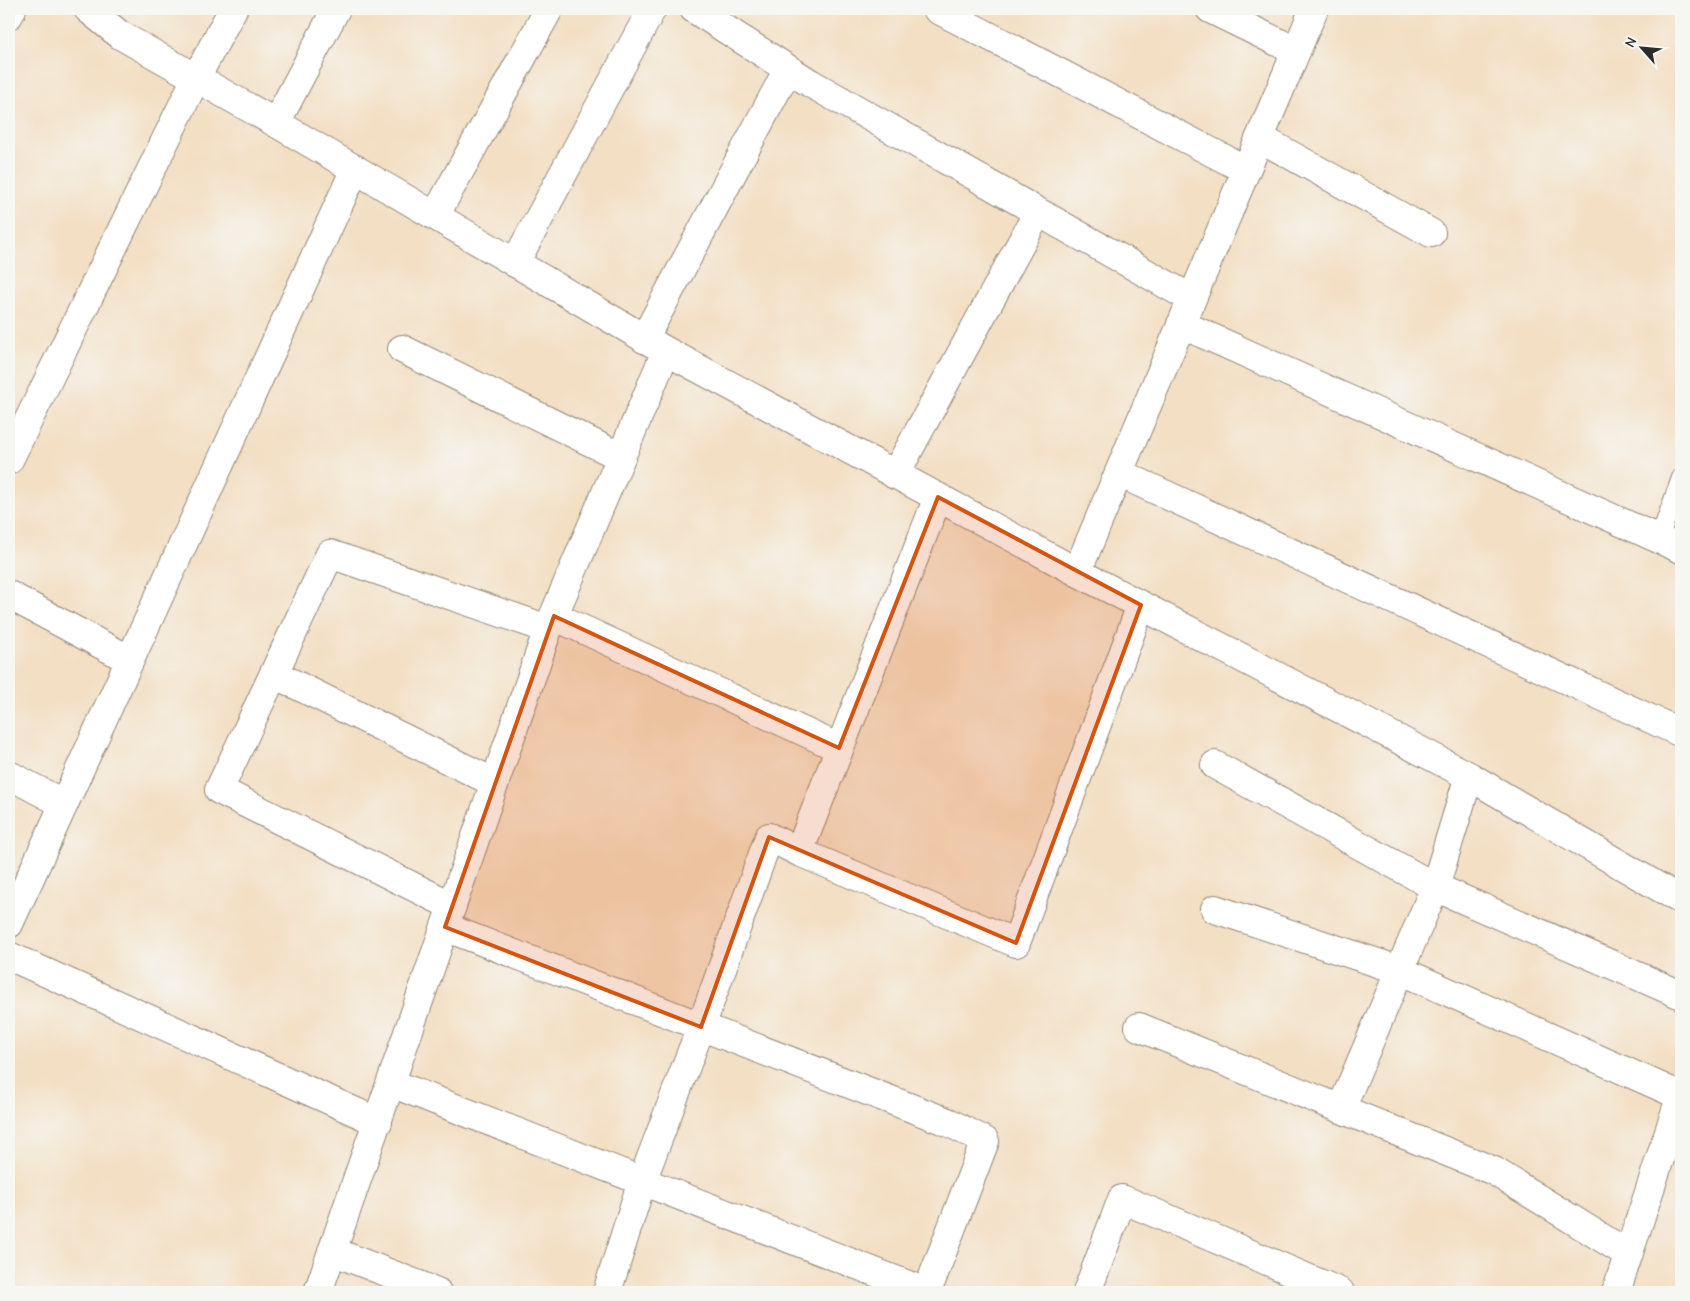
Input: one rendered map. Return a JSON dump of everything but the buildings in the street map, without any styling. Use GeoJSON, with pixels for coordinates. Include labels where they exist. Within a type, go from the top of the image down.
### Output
{"type":"FeatureCollection","features":[{"type":"Feature","properties":{"kind":"street"},"geometry":{"type":"LineString","coordinates":[[9,15],[12,9]]}},
{"type":"Feature","properties":{"kind":"street"},"geometry":{"type":"LineString","coordinates":[[88,9],[120,35],[276,123],[655,345],[1077,572],[1468,776],[1681,900]]}},
{"type":"Feature","properties":{"kind":"street"},"geometry":{"type":"LineString","coordinates":[[9,460],[196,78],[233,9]]}},
{"type":"Feature","properties":{"kind":"street"},"geometry":{"type":"LineString","coordinates":[[276,123],[336,9]]}},
{"type":"Feature","properties":{"kind":"street"},"geometry":{"type":"LineString","coordinates":[[435,216],[549,9]]}},
{"type":"Feature","properties":{"kind":"street"},"geometry":{"type":"LineString","coordinates":[[515,263],[652,9]]}},
{"type":"Feature","properties":{"kind":"street"},"geometry":{"type":"LineString","coordinates":[[694,9],[788,69],[1192,299]]}},
{"type":"Feature","properties":{"kind":"street"},"geometry":{"type":"LineString","coordinates":[[937,9],[1246,170]]}},
{"type":"Feature","properties":{"kind":"street"},"geometry":{"type":"LineString","coordinates":[[1210,9],[1296,51]]}},
{"type":"Feature","properties":{"kind":"street"},"geometry":{"type":"LineString","coordinates":[[1077,572],[1314,9]]}},
{"type":"Feature","properties":{"kind":"street"},"geometry":{"type":"LineString","coordinates":[[318,1292],[551,622],[621,457],[655,345],[788,69]]}},
{"type":"Feature","properties":{"kind":"street"},"geometry":{"type":"LineString","coordinates":[[1260,138],[1431,233]]}},
{"type":"Feature","properties":{"kind":"street"},"geometry":{"type":"LineString","coordinates":[[9,924],[355,170]]}},
{"type":"Feature","properties":{"kind":"street"},"geometry":{"type":"LineString","coordinates":[[895,475],[1038,212]]}},
{"type":"Feature","properties":{"kind":"street"},"geometry":{"type":"LineString","coordinates":[[1181,324],[1670,544]]}},
{"type":"Feature","properties":{"kind":"street"},"geometry":{"type":"LineString","coordinates":[[402,348],[621,457]]}},
{"type":"Feature","properties":{"kind":"street"},"geometry":{"type":"LineString","coordinates":[[1119,473],[1681,733]]}},
{"type":"Feature","properties":{"kind":"street"},"geometry":{"type":"LineString","coordinates":[[799,852],[938,497]]}},
{"type":"Feature","properties":{"kind":"street"},"geometry":{"type":"LineString","coordinates":[[391,1083],[927,1292],[985,1141],[950,1124],[701,1027],[449,917],[219,790],[330,554],[551,622],[839,748]]}},
{"type":"Feature","properties":{"kind":"street"},"geometry":{"type":"LineString","coordinates":[[9,594],[130,660]]}},
{"type":"Feature","properties":{"kind":"street"},"geometry":{"type":"LineString","coordinates":[[608,1292],[642,1181],[701,1027],[769,837],[799,852],[1016,943],[1142,605]]}},
{"type":"Feature","properties":{"kind":"street"},"geometry":{"type":"LineString","coordinates":[[274,674],[495,783]]}},
{"type":"Feature","properties":{"kind":"street"},"geometry":{"type":"LineString","coordinates":[[1216,765],[1435,887],[1681,995]]}},
{"type":"Feature","properties":{"kind":"street"},"geometry":{"type":"LineString","coordinates":[[9,775],[64,804]]}},
{"type":"Feature","properties":{"kind":"street"},"geometry":{"type":"LineString","coordinates":[[1341,1109],[1435,887],[1468,776]]}},
{"type":"Feature","properties":{"kind":"street"},"geometry":{"type":"LineString","coordinates":[[1215,909],[1399,970],[1681,1096],[1616,1292]]}},
{"type":"Feature","properties":{"kind":"street"},"geometry":{"type":"LineString","coordinates":[[9,956],[378,1122]]}},
{"type":"Feature","properties":{"kind":"street"},"geometry":{"type":"LineString","coordinates":[[1139,1027],[1494,1171],[1628,1254]]}},
{"type":"Feature","properties":{"kind":"street"},"geometry":{"type":"LineString","coordinates":[[1087,1292],[1122,1199],[1340,1292]]}},
{"type":"Feature","properties":{"kind":"street"},"geometry":{"type":"LineString","coordinates":[[332,1251],[437,1292]]}},
{"type":"Feature","properties":{"kind":"lane"},"geometry":{"type":"LineString","coordinates":[[1670,544],[1681,478]]}},
{"type":"Feature","properties":{"kind":"highlighted area"},"geometry":{"type":"Polygon","coordinates":[[[938,497],[1141,605],[1016,943],[769,837],[701,1027],[445,927],[554,616],[839,748],[938,497]]]}}]}
